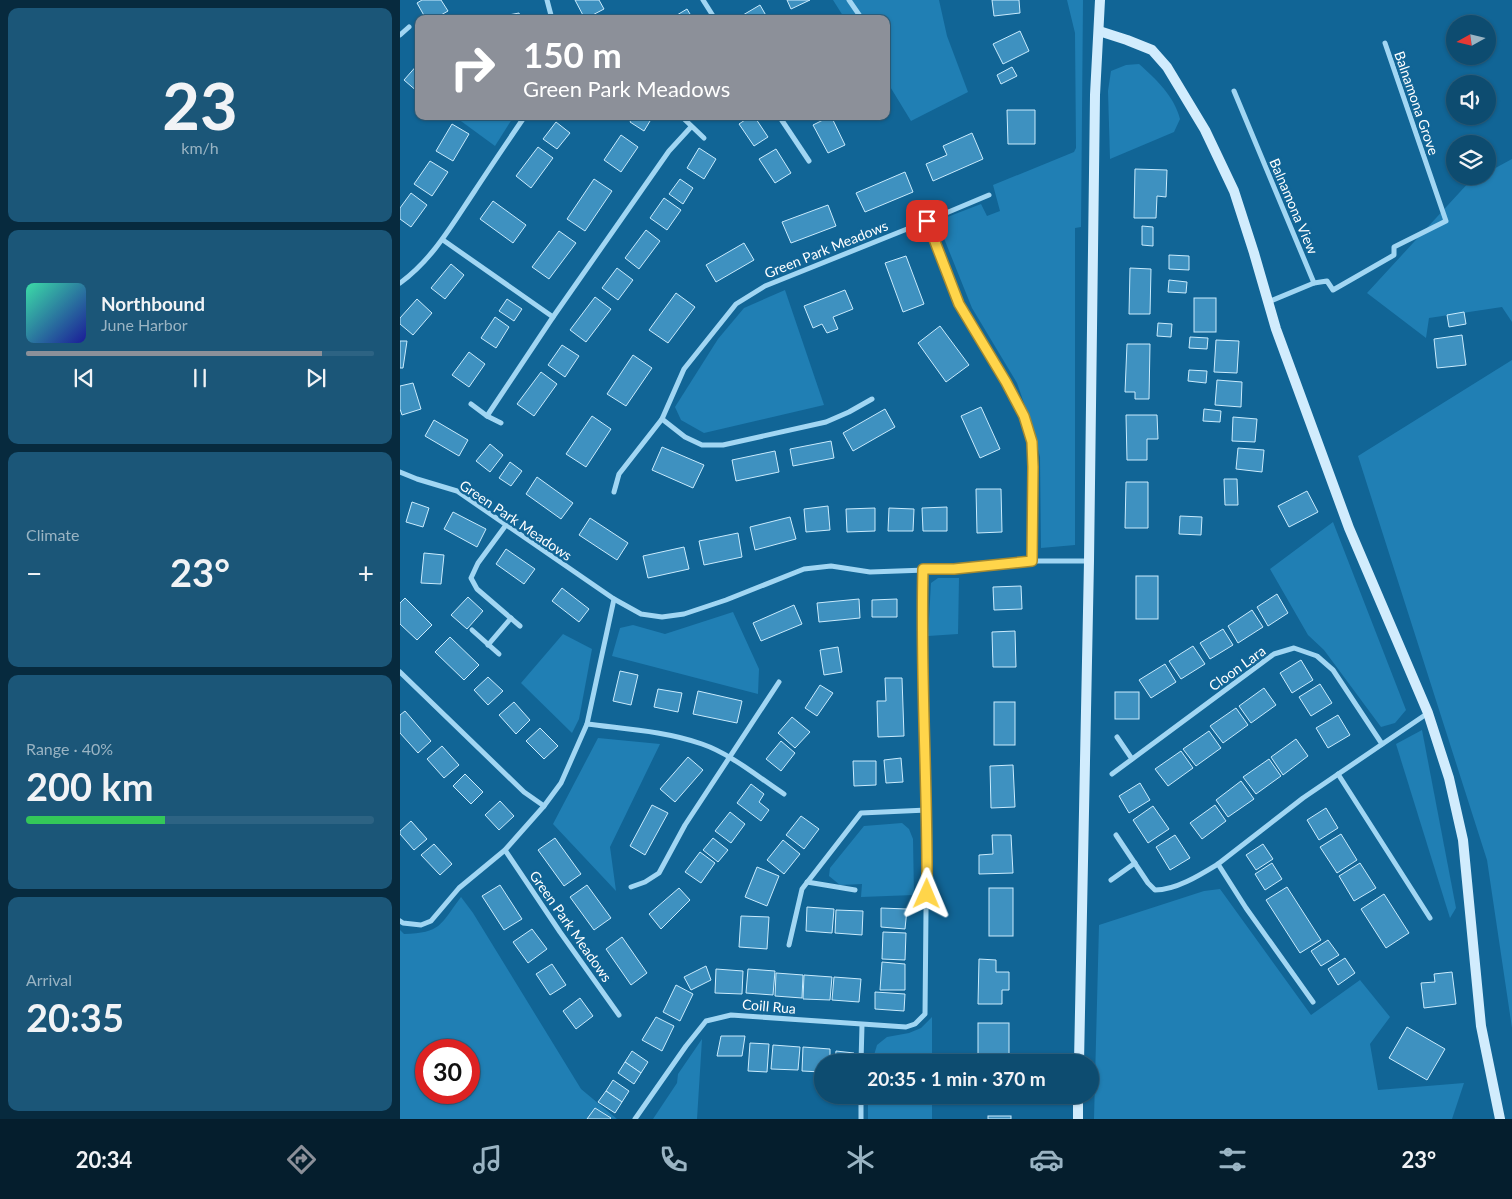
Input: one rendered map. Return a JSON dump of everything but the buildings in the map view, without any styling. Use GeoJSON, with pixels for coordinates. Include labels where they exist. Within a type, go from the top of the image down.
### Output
{"type":"FeatureCollection","features":[{"type":"Feature","properties":{"kind":"main road"},"geometry":{"type":"LineString","coordinates":[[1079,1054],[1096,95],[1100,0]]}},
{"type":"Feature","properties":{"kind":"main road"},"geometry":{"type":"LineString","coordinates":[[1099,31],[1152,50],[1167,67],[1205,130],[1234,191],[1279,338],[1349,528],[1428,713],[1449,778],[1463,840],[1480,1026],[1500,1119]]}},
{"type":"Feature","properties":{"kind":"main road"},"geometry":{"type":"LineString","coordinates":[[1078,1104],[1078,1119]]}},
{"type":"Feature","properties":{"kind":"street"},"geometry":{"type":"LineString","coordinates":[[547,0],[551,15]]}},
{"type":"Feature","properties":{"kind":"street"},"geometry":{"type":"LineString","coordinates":[[705,0],[713,15]]}},
{"type":"Feature","properties":{"kind":"street"},"geometry":{"type":"LineString","coordinates":[[849,0],[859,15]]}},
{"type":"Feature","properties":{"kind":"street"},"geometry":{"type":"LineString","coordinates":[[400,35],[409,27]]}},
{"type":"Feature","properties":{"kind":"street","name":"Balnamona Grove"},"geometry":{"type":"LineString","coordinates":[[1314,283],[1327,281],[1333,290],[1394,255],[1394,247],[1446,221],[1385,43]]}},
{"type":"Feature","properties":{"kind":"street","name":"Balnamona View"},"geometry":{"type":"LineString","coordinates":[[1234,91],[1314,283]]}},
{"type":"Feature","properties":{"kind":"street"},"geometry":{"type":"LineString","coordinates":[[400,283],[415,272],[443,240],[522,120]]}},
{"type":"Feature","properties":{"kind":"street"},"geometry":{"type":"LineString","coordinates":[[685,120],[704,138]]}},
{"type":"Feature","properties":{"kind":"street"},"geometry":{"type":"LineString","coordinates":[[782,120],[809,161]]}},
{"type":"Feature","properties":{"kind":"street"},"geometry":{"type":"LineString","coordinates":[[487,416],[553,317],[669,152],[691,127]]}},
{"type":"Feature","properties":{"kind":"street","name":"Green Park Meadows"},"geometry":{"type":"LineString","coordinates":[[614,492],[619,474],[662,420],[684,369],[736,304],[765,286],[989,195]]}},
{"type":"Feature","properties":{"kind":"street"},"geometry":{"type":"LineString","coordinates":[[927,221],[959,304],[1024,416],[1032,442],[1032,561]]}},
{"type":"Feature","properties":{"kind":"street"},"geometry":{"type":"LineString","coordinates":[[443,240],[553,317]]}},
{"type":"Feature","properties":{"kind":"street"},"geometry":{"type":"LineString","coordinates":[[1268,302],[1314,283]]}},
{"type":"Feature","properties":{"kind":"street"},"geometry":{"type":"LineString","coordinates":[[662,420],[685,437],[702,445],[723,445],[826,422],[850,412],[872,398]]}},
{"type":"Feature","properties":{"kind":"street"},"geometry":{"type":"LineString","coordinates":[[471,404],[487,416],[501,423]]}},
{"type":"Feature","properties":{"kind":"street","name":"Green Park Meadows"},"geometry":{"type":"LineString","coordinates":[[400,472],[457,491],[614,600],[640,614],[662,617],[684,614],[726,600],[804,569],[831,566],[870,572],[954,569],[1032,561],[1089,561]]}},
{"type":"Feature","properties":{"kind":"street"},"geometry":{"type":"LineString","coordinates":[[506,525],[478,563],[471,578],[477,589],[520,626]]}},
{"type":"Feature","properties":{"kind":"street","name":"Coill Rua"},"geometry":{"type":"LineString","coordinates":[[635,1119],[686,1046],[706,1021],[731,1015],[906,1027],[915,1024],[925,1014],[926,810],[922,621],[923,569]]}},
{"type":"Feature","properties":{"kind":"street"},"geometry":{"type":"LineString","coordinates":[[400,921],[421,925],[431,921],[459,888],[505,850],[544,806],[561,783],[588,724],[614,600]]}},
{"type":"Feature","properties":{"kind":"street"},"geometry":{"type":"LineString","coordinates":[[488,646],[511,618]]}},
{"type":"Feature","properties":{"kind":"street"},"geometry":{"type":"LineString","coordinates":[[472,630],[498,654]]}},
{"type":"Feature","properties":{"kind":"street","name":"Cloon Lara"},"geometry":{"type":"LineString","coordinates":[[1112,774],[1274,654],[1294,648],[1317,656],[1333,670],[1382,744]]}},
{"type":"Feature","properties":{"kind":"street"},"geometry":{"type":"LineString","coordinates":[[400,672],[517,785],[544,806]]}},
{"type":"Feature","properties":{"kind":"street"},"geometry":{"type":"LineString","coordinates":[[631,887],[645,882],[659,873],[685,825],[779,682]]}},
{"type":"Feature","properties":{"kind":"street"},"geometry":{"type":"LineString","coordinates":[[1116,835],[1148,883],[1155,890],[1166,890],[1218,864],[1303,798],[1428,713]]}},
{"type":"Feature","properties":{"kind":"street"},"geometry":{"type":"LineString","coordinates":[[588,724],[646,731],[702,744],[730,758],[784,794]]}},
{"type":"Feature","properties":{"kind":"street"},"geometry":{"type":"LineString","coordinates":[[1116,737],[1132,759]]}},
{"type":"Feature","properties":{"kind":"street"},"geometry":{"type":"LineString","coordinates":[[1338,774],[1430,918]]}},
{"type":"Feature","properties":{"kind":"street"},"geometry":{"type":"LineString","coordinates":[[789,945],[802,888],[862,813],[926,810]]}},
{"type":"Feature","properties":{"kind":"street","name":"Green Park Meadows"},"geometry":{"type":"LineString","coordinates":[[505,850],[619,1015]]}},
{"type":"Feature","properties":{"kind":"street"},"geometry":{"type":"LineString","coordinates":[[1111,880],[1135,863]]}},
{"type":"Feature","properties":{"kind":"street"},"geometry":{"type":"LineString","coordinates":[[1218,864],[1246,908],[1313,1002]]}},
{"type":"Feature","properties":{"kind":"street"},"geometry":{"type":"LineString","coordinates":[[807,882],[855,890]]}},
{"type":"Feature","properties":{"kind":"street"},"geometry":{"type":"LineString","coordinates":[[861,1054],[862,1025]]}},
{"type":"Feature","properties":{"kind":"street"},"geometry":{"type":"LineString","coordinates":[[861,1104],[861,1119]]}},
{"type":"Feature","properties":{"kind":"shaded area"},"geometry":{"type":"Polygon","coordinates":[[[833,0],[939,0],[947,36],[968,92],[911,121],[890,87],[890,15],[842,15],[833,0]]]}},
{"type":"Feature","properties":{"kind":"shaded area"},"geometry":{"type":"Polygon","coordinates":[[[1067,0],[1083,0],[1081,227],[1075,228],[1075,545],[1041,548],[1040,457],[1033,429],[1017,383],[972,308],[937,221],[981,204],[987,216],[1000,211],[993,185],[1074,152],[1076,148],[1075,33],[1067,0]]]}},
{"type":"Feature","properties":{"kind":"shaded area"},"geometry":{"type":"Polygon","coordinates":[[[1139,64],[1169,95],[1180,119],[1174,132],[1110,159],[1108,91],[1111,71],[1126,65],[1139,64]]]}},
{"type":"Feature","properties":{"kind":"shaded area"},"geometry":{"type":"Polygon","coordinates":[[[459,120],[511,120],[495,146],[459,120]]]}},
{"type":"Feature","properties":{"kind":"shaded area"},"geometry":{"type":"Polygon","coordinates":[[[1512,159],[1512,322],[1502,307],[1429,318],[1426,338],[1367,293],[1466,185],[1496,185],[1496,168],[1512,159]]]}},
{"type":"Feature","properties":{"kind":"shaded area"},"geometry":{"type":"Polygon","coordinates":[[[785,290],[824,405],[704,433],[681,420],[675,407],[718,339],[744,308],[785,290]]]}},
{"type":"Feature","properties":{"kind":"shaded area"},"geometry":{"type":"Polygon","coordinates":[[[1512,360],[1512,1028],[1487,860],[1358,456],[1512,360]]]}},
{"type":"Feature","properties":{"kind":"shaded area"},"geometry":{"type":"Polygon","coordinates":[[[1333,522],[1406,710],[1395,723],[1381,727],[1324,650],[1308,635],[1270,569],[1333,522]]]}},
{"type":"Feature","properties":{"kind":"shaded area"},"geometry":{"type":"Polygon","coordinates":[[[938,578],[959,578],[958,634],[928,636],[931,583],[938,578]]]}},
{"type":"Feature","properties":{"kind":"shaded area"},"geometry":{"type":"Polygon","coordinates":[[[733,612],[759,669],[758,694],[612,656],[620,628],[633,625],[665,634],[733,612]]]}},
{"type":"Feature","properties":{"kind":"shaded area"},"geometry":{"type":"Polygon","coordinates":[[[563,634],[592,649],[579,719],[572,733],[521,683],[563,634]]]}},
{"type":"Feature","properties":{"kind":"shaded area"},"geometry":{"type":"Polygon","coordinates":[[[1422,730],[1456,908],[1450,918],[1396,744],[1422,730]]]}},
{"type":"Feature","properties":{"kind":"shaded area"},"geometry":{"type":"Polygon","coordinates":[[[598,738],[660,744],[610,847],[616,891],[553,824],[598,738]]]}},
{"type":"Feature","properties":{"kind":"shaded area"},"geometry":{"type":"Polygon","coordinates":[[[902,823],[909,829],[913,839],[914,895],[861,897],[862,884],[840,885],[829,876],[830,868],[864,826],[902,823]]]}},
{"type":"Feature","properties":{"kind":"shaded area"},"geometry":{"type":"Polygon","coordinates":[[[1220,889],[1311,1015],[1360,980],[1390,1017],[1370,1044],[1378,1090],[1464,1083],[1452,1119],[1094,1119],[1094,1104],[1099,1104],[1099,1054],[1096,1054],[1099,925],[1204,891],[1220,889]]]}},
{"type":"Feature","properties":{"kind":"shaded area"},"geometry":{"type":"Polygon","coordinates":[[[461,897],[473,913],[581,1089],[617,1119],[400,1119],[400,930],[404,934],[426,932],[443,921],[461,897]]]}},
{"type":"Feature","properties":{"kind":"shaded area"},"geometry":{"type":"Polygon","coordinates":[[[932,1017],[932,1054],[874,1054],[877,1045],[887,1037],[909,1033],[921,1028],[932,1017]]]}},
{"type":"Feature","properties":{"kind":"shaded area"},"geometry":{"type":"Polygon","coordinates":[[[702,1039],[697,1119],[653,1119],[677,1083],[678,1074],[702,1039]]]}},
{"type":"Feature","properties":{"kind":"shaded area"},"geometry":{"type":"Polygon","coordinates":[[[868,1104],[932,1104],[932,1119],[868,1119],[868,1104]]]}},
{"type":"Feature","properties":{"kind":"route"},"geometry":{"type":"LineString","coordinates":[[927,221],[959,304],[979,335],[1024,416],[1032,442],[1033,467],[1032,561],[954,569],[923,569],[922,621],[927,894]]}}]}
